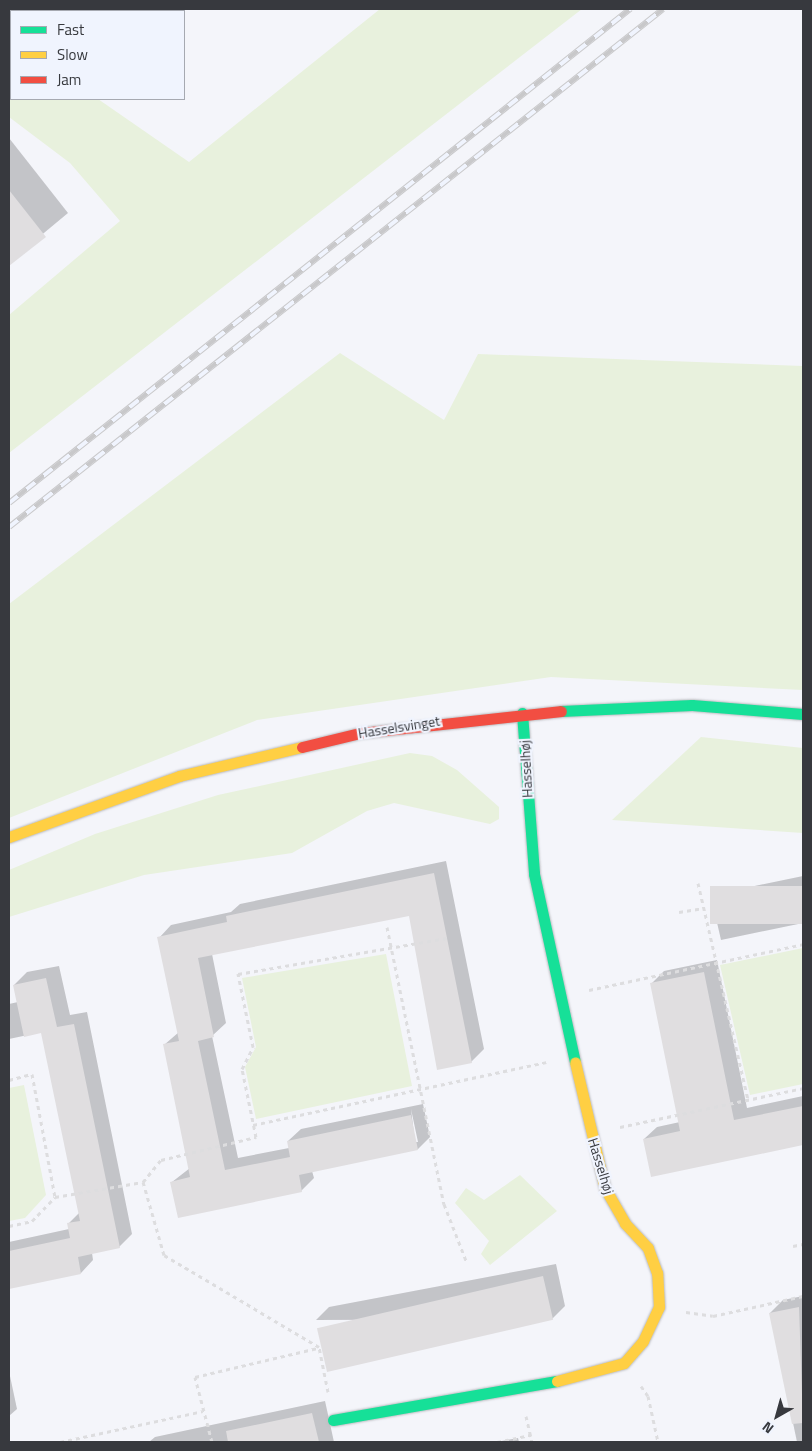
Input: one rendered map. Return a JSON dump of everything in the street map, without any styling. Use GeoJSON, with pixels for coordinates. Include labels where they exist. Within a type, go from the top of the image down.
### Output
{"type":"FeatureCollection","features":[{"type":"Feature","properties":{"kind":"street","name":"Hasselsvinget"},"geometry":{"type":"LineString","coordinates":[[9,837],[179,776],[276,751],[389,728],[522,713],[692,705],[803,714]]}},
{"type":"Feature","properties":{"kind":"street","name":"Hasselhøj"},"geometry":{"type":"LineString","coordinates":[[334,1420],[595,1374],[624,1363],[643,1341],[659,1307],[657,1273],[648,1248],[625,1223],[605,1190],[591,1133],[534,874],[522,713]]}},
{"type":"Feature","properties":{"kind":"path"},"geometry":{"type":"LineString","coordinates":[[698,883],[748,1100]]}},
{"type":"Feature","properties":{"kind":"path"},"geometry":{"type":"LineString","coordinates":[[679,912],[704,908]]}},
{"type":"Feature","properties":{"kind":"path"},"geometry":{"type":"LineString","coordinates":[[387,927],[444,1204],[467,1263]]}},
{"type":"Feature","properties":{"kind":"path"},"geometry":{"type":"LineString","coordinates":[[9,1226],[32,1221],[55,1197],[143,1182],[161,1160],[256,1138],[242,1069],[253,1047],[238,974],[447,938]]}},
{"type":"Feature","properties":{"kind":"path"},"geometry":{"type":"LineString","coordinates":[[561,996],[803,944]]}},
{"type":"Feature","properties":{"kind":"path"},"geometry":{"type":"LineString","coordinates":[[253,1125],[574,1056]]}},
{"type":"Feature","properties":{"kind":"path"},"geometry":{"type":"LineString","coordinates":[[9,1080],[32,1074],[55,1197]]}},
{"type":"Feature","properties":{"kind":"path"},"geometry":{"type":"LineString","coordinates":[[591,1133],[803,1088]]}},
{"type":"Feature","properties":{"kind":"path"},"geometry":{"type":"LineString","coordinates":[[143,1182],[164,1255],[319,1347],[334,1420]]}},
{"type":"Feature","properties":{"kind":"path"},"geometry":{"type":"LineString","coordinates":[[793,1246],[803,1244]]}},
{"type":"Feature","properties":{"kind":"path"},"geometry":{"type":"LineString","coordinates":[[659,1307],[713,1316],[803,1296]]}},
{"type":"Feature","properties":{"kind":"path"},"geometry":{"type":"LineString","coordinates":[[212,1442],[194,1377],[319,1347]]}},
{"type":"Feature","properties":{"kind":"path"},"geometry":{"type":"LineString","coordinates":[[624,1363],[648,1396],[658,1442]]}},
{"type":"Feature","properties":{"kind":"path"},"geometry":{"type":"LineString","coordinates":[[60,1442],[203,1412]]}},
{"type":"Feature","properties":{"kind":"path"},"geometry":{"type":"LineString","coordinates":[[497,1442],[531,1435]]}},
{"type":"Feature","properties":{"kind":"green space"},"geometry":{"type":"Polygon","coordinates":[[[380,9],[582,9],[9,453],[9,315],[120,221],[70,163],[9,117],[9,37],[10,100],[99,100],[189,162],[380,9]]]}},
{"type":"Feature","properties":{"kind":"green space"},"geometry":{"type":"Polygon","coordinates":[[[340,353],[444,420],[478,354],[803,366],[803,690],[551,677],[257,720],[9,818],[9,604],[340,353]]]}},
{"type":"Feature","properties":{"kind":"green space"},"geometry":{"type":"Polygon","coordinates":[[[701,737],[803,748],[803,833],[612,820],[701,737]]]}},
{"type":"Feature","properties":{"kind":"green space"},"geometry":{"type":"Polygon","coordinates":[[[410,753],[432,756],[457,770],[499,807],[499,819],[490,824],[394,803],[367,811],[292,853],[144,875],[9,917],[9,870],[95,834],[218,795],[410,753]]]}},
{"type":"Feature","properties":{"kind":"green space"},"geometry":{"type":"Polygon","coordinates":[[[803,948],[803,1084],[750,1095],[720,965],[803,948]]]}},
{"type":"Feature","properties":{"kind":"green space"},"geometry":{"type":"Polygon","coordinates":[[[386,954],[412,1086],[256,1119],[245,1067],[256,1047],[242,978],[386,954]]]}},
{"type":"Feature","properties":{"kind":"green space"},"geometry":{"type":"Polygon","coordinates":[[[24,1085],[46,1195],[25,1218],[9,1221],[9,1088],[24,1085]]]}},
{"type":"Feature","properties":{"kind":"green space"},"geometry":{"type":"Polygon","coordinates":[[[520,1175],[557,1211],[490,1265],[481,1254],[489,1241],[455,1203],[466,1188],[484,1200],[520,1175]]]}},
{"type":"Feature","properties":{"kind":"building"},"geometry":{"type":"Polygon","coordinates":[[[9,190],[46,237],[9,266],[9,190]]]}},
{"type":"Feature","properties":{"kind":"building"},"geometry":{"type":"Polygon","coordinates":[[[434,873],[472,1063],[437,1070],[409,916],[198,958],[214,1037],[198,1041],[225,1170],[290,1157],[287,1141],[411,1115],[418,1150],[299,1175],[302,1192],[178,1218],[170,1182],[190,1177],[163,1044],[179,1041],[157,937],[227,922],[226,916],[434,873]]]}},
{"type":"Feature","properties":{"kind":"building"},"geometry":{"type":"Polygon","coordinates":[[[710,886],[803,886],[803,924],[710,924],[710,886]]]}},
{"type":"Feature","properties":{"kind":"building"},"geometry":{"type":"Polygon","coordinates":[[[704,972],[734,1120],[803,1106],[803,1145],[651,1177],[643,1139],[680,1131],[650,983],[704,972]]]}},
{"type":"Feature","properties":{"kind":"building"},"geometry":{"type":"Polygon","coordinates":[[[46,978],[57,1027],[74,1024],[120,1248],[78,1257],[81,1274],[9,1289],[9,1251],[70,1238],[67,1223],[80,1221],[41,1033],[24,1037],[13,985],[46,978]]]}},
{"type":"Feature","properties":{"kind":"building"},"geometry":{"type":"Polygon","coordinates":[[[543,1276],[553,1320],[327,1372],[317,1328],[543,1276]]]}},
{"type":"Feature","properties":{"kind":"building"},"geometry":{"type":"Polygon","coordinates":[[[799,1307],[803,1423],[792,1424],[769,1313],[799,1307]]]}},
{"type":"Feature","properties":{"kind":"building"},"geometry":{"type":"Polygon","coordinates":[[[312,1413],[319,1442],[228,1442],[226,1431],[312,1413]]]}},
{"type":"Feature","properties":{"kind":"railway"},"geometry":{"type":"LineString","coordinates":[[9,503],[630,9]]}},
{"type":"Feature","properties":{"kind":"railway"},"geometry":{"type":"LineString","coordinates":[[9,527],[663,9]]}},
{"type":"Feature","properties":{"kind":"traffic: fast"},"geometry":{"type":"LineString","coordinates":[[561,711],[692,705],[803,714]]}},
{"type":"Feature","properties":{"kind":"traffic: fast"},"geometry":{"type":"LineString","coordinates":[[522,713],[534,874],[575,1062]]}},
{"type":"Feature","properties":{"kind":"traffic: fast"},"geometry":{"type":"LineString","coordinates":[[333,1420],[557,1381]]}},
{"type":"Feature","properties":{"kind":"traffic: slow"},"geometry":{"type":"LineString","coordinates":[[9,837],[179,776],[302,747]]}},
{"type":"Feature","properties":{"kind":"traffic: slow"},"geometry":{"type":"LineString","coordinates":[[557,1381],[624,1363],[643,1341],[659,1307],[657,1273],[648,1248],[625,1223],[605,1189],[575,1062]]}},
{"type":"Feature","properties":{"kind":"traffic: jam"},"geometry":{"type":"LineString","coordinates":[[302,747],[360,733],[561,711]]}}]}
